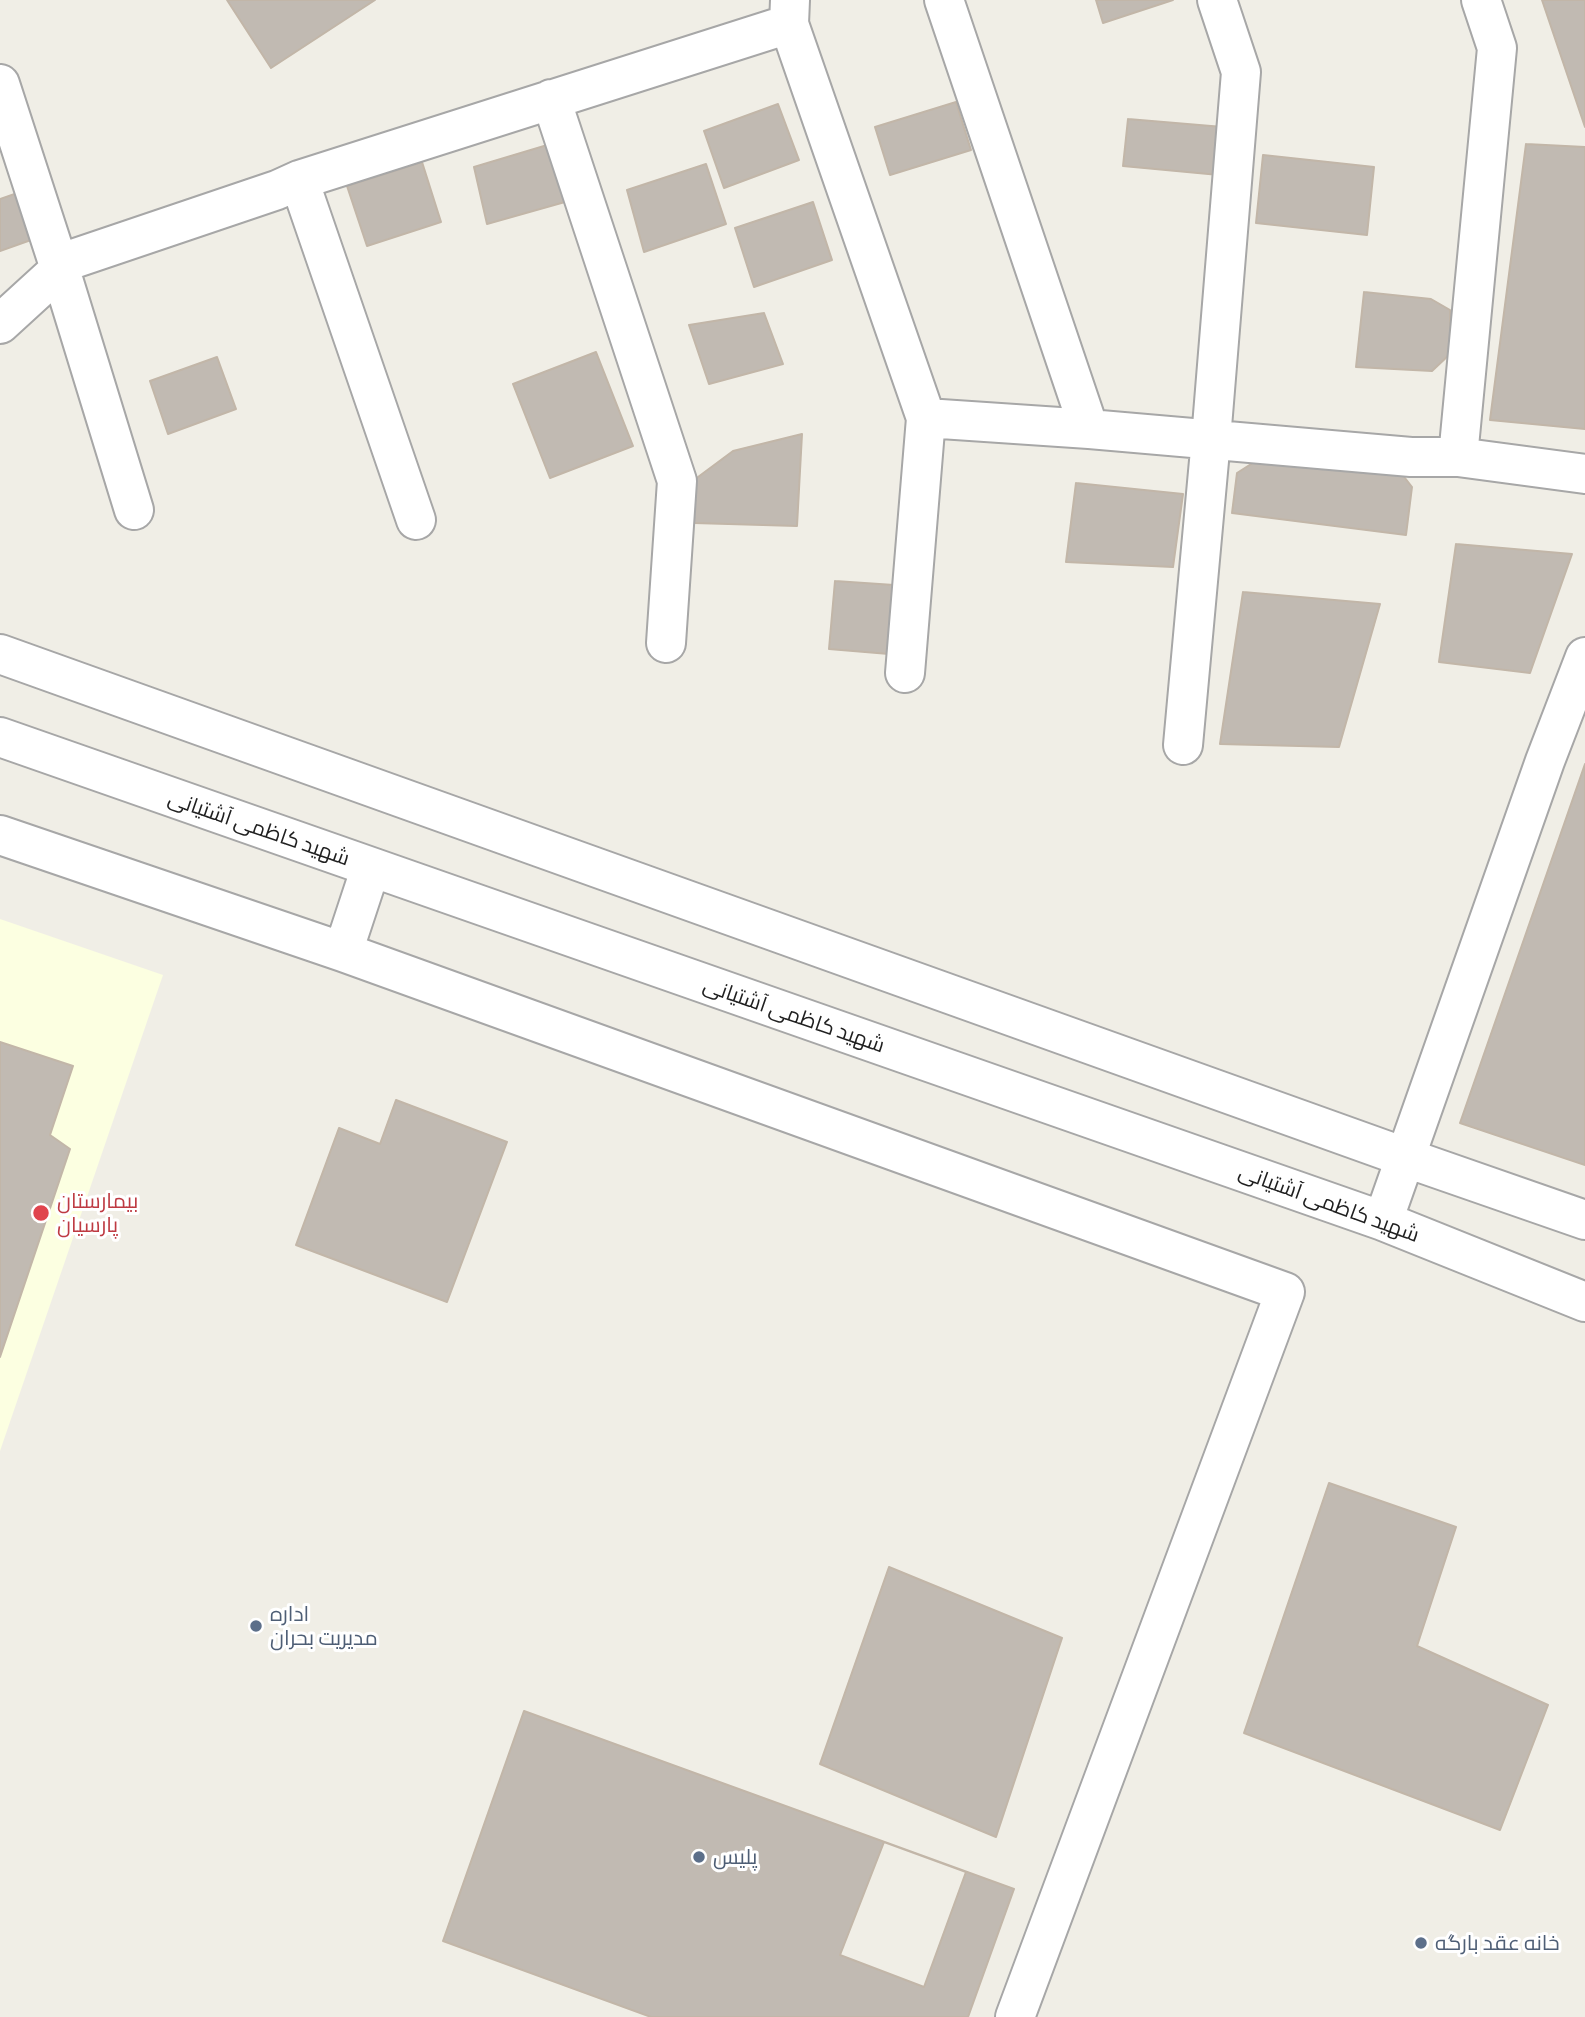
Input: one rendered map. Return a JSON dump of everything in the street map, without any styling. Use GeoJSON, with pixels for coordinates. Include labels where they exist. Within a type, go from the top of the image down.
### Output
{"type":"FeatureCollection","features":[{"type":"Feature","properties":{"kind":"street"},"geometry":{"type":"LineString","coordinates":[[944,0],[1089,429]]}},
{"type":"Feature","properties":{"kind":"street"},"geometry":{"type":"LineString","coordinates":[[1183,745],[1241,72],[1217,0]]}},
{"type":"Feature","properties":{"kind":"street"},"geometry":{"type":"LineString","coordinates":[[1458,457],[1497,48],[1480,0]]}},
{"type":"Feature","properties":{"kind":"street"},"geometry":{"type":"LineString","coordinates":[[0,324],[70,260],[299,180],[551,99],[789,12],[926,418],[905,673]]}},
{"type":"Feature","properties":{"kind":"street"},"geometry":{"type":"LineString","coordinates":[[0,84],[134,510]]}},
{"type":"Feature","properties":{"kind":"street"},"geometry":{"type":"LineString","coordinates":[[551,99],[677,481],[666,643]]}},
{"type":"Feature","properties":{"kind":"street"},"geometry":{"type":"LineString","coordinates":[[299,180],[416,520]]}},
{"type":"Feature","properties":{"kind":"street"},"geometry":{"type":"LineString","coordinates":[[926,418],[1089,429],[1411,457],[1458,457],[1585,474]]}},
{"type":"Feature","properties":{"kind":"street"},"geometry":{"type":"LineString","coordinates":[[0,653],[1405,1158],[1585,1220]]}},
{"type":"Feature","properties":{"kind":"street"},"geometry":{"type":"LineString","coordinates":[[1383,1221],[1545,761],[1585,657]]}},
{"type":"Feature","properties":{"kind":"street","name":"شهید کاظمی آشتیانی"},"geometry":{"type":"LineString","coordinates":[[0,737],[1383,1221],[1585,1302]]}},
{"type":"Feature","properties":{"kind":"street"},"geometry":{"type":"LineString","coordinates":[[0,835],[343,952],[1285,1292],[1015,2017]]}},
{"type":"Feature","properties":{"kind":"street"},"geometry":{"type":"LineString","coordinates":[[343,952],[371,867]]}},
{"type":"Feature","properties":{"kind":"shaded area","name":"بیمارستان پارسیان"},"geometry":{"type":"Polygon","coordinates":[[[0,919],[163,975],[0,1451],[0,919]]]}},
{"type":"Feature","properties":{"kind":"building"},"geometry":{"type":"Polygon","coordinates":[[[227,0],[375,0],[271,68],[227,0]]]}},
{"type":"Feature","properties":{"kind":"building"},"geometry":{"type":"Polygon","coordinates":[[[1096,0],[1173,0],[1103,23],[1096,0]]]}},
{"type":"Feature","properties":{"kind":"building"},"geometry":{"type":"Polygon","coordinates":[[[1542,0],[1585,0],[1585,127],[1542,0]]]}},
{"type":"Feature","properties":{"kind":"building"},"geometry":{"type":"Polygon","coordinates":[[[956,102],[971,150],[890,175],[875,127],[956,102]]]}},
{"type":"Feature","properties":{"kind":"building"},"geometry":{"type":"Polygon","coordinates":[[[778,104],[799,160],[724,188],[704,131],[778,104]]]}},
{"type":"Feature","properties":{"kind":"building"},"geometry":{"type":"Polygon","coordinates":[[[1128,119],[1223,127],[1219,175],[1123,166],[1128,119]]]}},
{"type":"Feature","properties":{"kind":"building"},"geometry":{"type":"Polygon","coordinates":[[[554,143],[572,200],[487,224],[474,167],[554,143]]]}},
{"type":"Feature","properties":{"kind":"building"},"geometry":{"type":"Polygon","coordinates":[[[1526,144],[1585,147],[1585,429],[1490,420],[1526,144]]]}},
{"type":"Feature","properties":{"kind":"building"},"geometry":{"type":"Polygon","coordinates":[[[1263,155],[1374,167],[1367,235],[1256,223],[1263,155]]]}},
{"type":"Feature","properties":{"kind":"building"},"geometry":{"type":"Polygon","coordinates":[[[422,162],[441,222],[367,246],[347,186],[422,162]]]}},
{"type":"Feature","properties":{"kind":"building"},"geometry":{"type":"Polygon","coordinates":[[[706,164],[726,224],[644,252],[627,190],[706,164]]]}},
{"type":"Feature","properties":{"kind":"building"},"geometry":{"type":"Polygon","coordinates":[[[29,189],[45,235],[0,251],[0,199],[29,189]]]}},
{"type":"Feature","properties":{"kind":"building"},"geometry":{"type":"Polygon","coordinates":[[[813,202],[832,260],[754,287],[735,228],[813,202]]]}},
{"type":"Feature","properties":{"kind":"building"},"geometry":{"type":"Polygon","coordinates":[[[1364,292],[1431,299],[1450,310],[1450,354],[1432,371],[1356,367],[1364,292]]]}},
{"type":"Feature","properties":{"kind":"building"},"geometry":{"type":"Polygon","coordinates":[[[764,313],[783,364],[709,384],[689,325],[764,313]]]}},
{"type":"Feature","properties":{"kind":"building"},"geometry":{"type":"Polygon","coordinates":[[[596,352],[633,446],[550,478],[513,384],[596,352]]]}},
{"type":"Feature","properties":{"kind":"building"},"geometry":{"type":"Polygon","coordinates":[[[217,357],[236,409],[168,434],[150,381],[217,357]]]}},
{"type":"Feature","properties":{"kind":"building"},"geometry":{"type":"Polygon","coordinates":[[[802,434],[797,526],[694,523],[694,480],[733,451],[802,434]]]}},
{"type":"Feature","properties":{"kind":"building"},"geometry":{"type":"Polygon","coordinates":[[[1262,457],[1398,469],[1412,487],[1406,535],[1232,513],[1237,473],[1262,457]]]}},
{"type":"Feature","properties":{"kind":"building"},"geometry":{"type":"Polygon","coordinates":[[[1076,483],[1183,494],[1173,567],[1066,562],[1076,483]]]}},
{"type":"Feature","properties":{"kind":"building"},"geometry":{"type":"Polygon","coordinates":[[[1456,544],[1572,554],[1530,673],[1439,662],[1456,544]]]}},
{"type":"Feature","properties":{"kind":"building"},"geometry":{"type":"Polygon","coordinates":[[[835,581],[894,585],[889,654],[829,649],[835,581]]]}},
{"type":"Feature","properties":{"kind":"building"},"geometry":{"type":"Polygon","coordinates":[[[1243,592],[1380,604],[1339,747],[1220,744],[1243,592]]]}},
{"type":"Feature","properties":{"kind":"building"},"geometry":{"type":"Polygon","coordinates":[[[1585,764],[1585,1165],[1460,1123],[1585,764]]]}},
{"type":"Feature","properties":{"kind":"building"},"geometry":{"type":"Polygon","coordinates":[[[0,1042],[73,1066],[50,1135],[70,1149],[0,1357],[0,1042]]]}},
{"type":"Feature","properties":{"kind":"building"},"geometry":{"type":"Polygon","coordinates":[[[396,1100],[507,1142],[447,1302],[296,1245],[339,1128],[380,1144],[396,1100]]]}},
{"type":"Feature","properties":{"kind":"building"},"geometry":{"type":"Polygon","coordinates":[[[1329,1483],[1456,1527],[1417,1646],[1548,1705],[1500,1830],[1244,1733],[1329,1483]]]}},
{"type":"Feature","properties":{"kind":"building"},"geometry":{"type":"Polygon","coordinates":[[[889,1567],[1062,1638],[996,1837],[820,1764],[889,1567]]]}},
{"type":"Feature","properties":{"kind":"building","name":"پلیس"},"geometry":{"type":"Polygon","coordinates":[[[524,1711],[1014,1889],[968,2017],[651,2017],[443,1941],[524,1711]]]}},
{"type":"Feature","properties":{"kind":"building"},"geometry":{"type":"Polygon","coordinates":[[[884,1842],[966,1872],[924,1987],[840,1955],[884,1842]]]}},
{"type":"Feature","properties":{"kind":"place","name":"بیمارستان پارسیان"},"geometry":{"type":"Point","coordinates":[41,1213]}},
{"type":"Feature","properties":{"kind":"place","name":"اداره مدیریت بحران"},"geometry":{"type":"Point","coordinates":[256,1626]}},
{"type":"Feature","properties":{"kind":"place","name":"پلیس"},"geometry":{"type":"Point","coordinates":[699,1857]}},
{"type":"Feature","properties":{"kind":"place","name":"خانه عقد بارگه"},"geometry":{"type":"Point","coordinates":[1421,1943]}}]}
